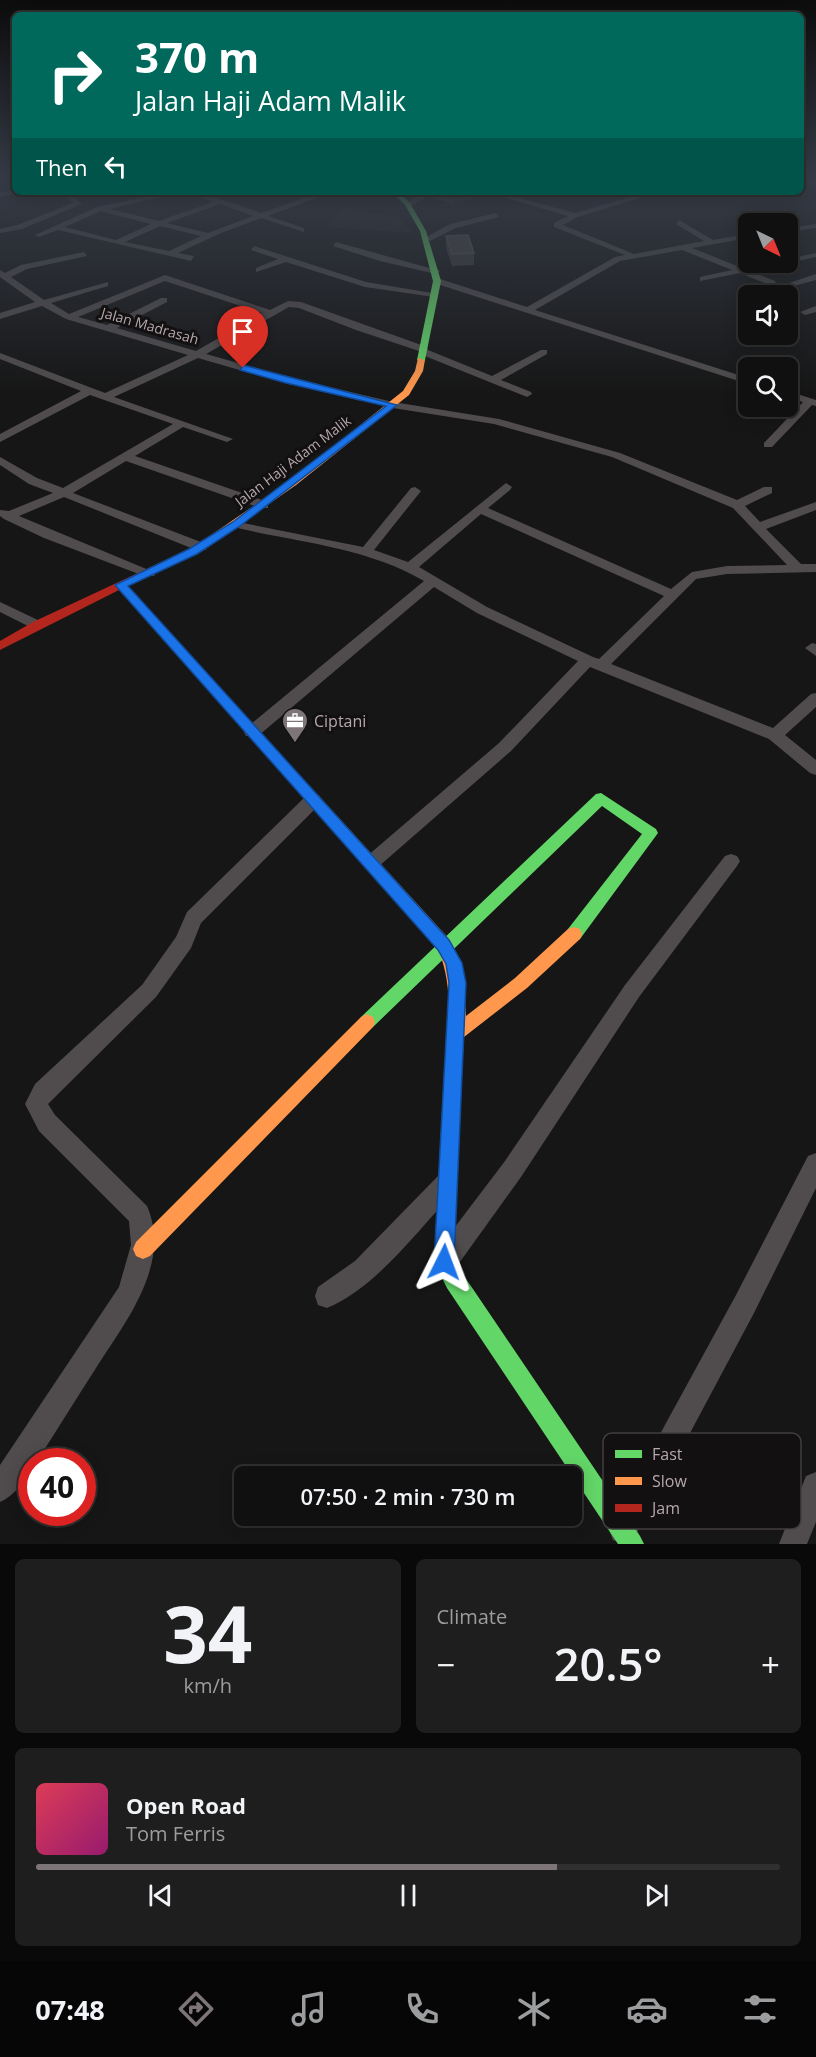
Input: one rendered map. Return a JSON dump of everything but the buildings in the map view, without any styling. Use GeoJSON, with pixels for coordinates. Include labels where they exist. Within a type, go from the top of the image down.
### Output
{"type":"FeatureCollection","features":[{"type":"Feature","properties":{"kind":"street"},"geometry":{"type":"LineString","coordinates":[[156,251],[191,258]]}},
{"type":"Feature","properties":{"kind":"street"},"geometry":{"type":"LineString","coordinates":[[166,253],[170,251]]}},
{"type":"Feature","properties":{"kind":"street"},"geometry":{"type":"LineString","coordinates":[[264,251],[352,281],[402,292],[436,282]]}},
{"type":"Feature","properties":{"kind":"street"},"geometry":{"type":"LineString","coordinates":[[358,251],[383,259],[436,282],[530,309],[738,378]]}},
{"type":"Feature","properties":{"kind":"street","name":"Jalan Haji Adam Malik"},"geometry":{"type":"LineString","coordinates":[[0,646],[37,625],[201,547],[264,505],[393,405],[415,382],[423,350],[436,282],[430,251]]}},
{"type":"Feature","properties":{"kind":"street"},"geometry":{"type":"LineString","coordinates":[[621,251],[631,255]]}},
{"type":"Feature","properties":{"kind":"street"},"geometry":{"type":"LineString","coordinates":[[530,309],[607,263],[631,255],[656,251]]}},
{"type":"Feature","properties":{"kind":"street"},"geometry":{"type":"LineString","coordinates":[[691,251],[738,271]]}},
{"type":"Feature","properties":{"kind":"street"},"geometry":{"type":"LineString","coordinates":[[2,275],[24,267],[84,254]]}},
{"type":"Feature","properties":{"kind":"street"},"geometry":{"type":"LineString","coordinates":[[798,259],[816,255]]}},
{"type":"Feature","properties":{"kind":"street"},"geometry":{"type":"LineString","coordinates":[[259,270],[286,259]]}},
{"type":"Feature","properties":{"kind":"street"},"geometry":{"type":"LineString","coordinates":[[703,279],[738,271]]}},
{"type":"Feature","properties":{"kind":"street"},"geometry":{"type":"LineString","coordinates":[[744,273],[772,283]]}},
{"type":"Feature","properties":{"kind":"street","name":"Jalan Madrasah"},"geometry":{"type":"LineString","coordinates":[[2,275],[41,302],[69,316],[289,381],[393,405],[495,421],[555,437],[616,455],[737,505]]}},
{"type":"Feature","properties":{"kind":"street"},"geometry":{"type":"LineString","coordinates":[[790,284],[816,277]]}},
{"type":"Feature","properties":{"kind":"street"},"geometry":{"type":"LineString","coordinates":[[69,316],[165,278],[270,313]]}},
{"type":"Feature","properties":{"kind":"street"},"geometry":{"type":"LineString","coordinates":[[0,316],[105,284]]}},
{"type":"Feature","properties":{"kind":"street"},"geometry":{"type":"LineString","coordinates":[[109,328],[164,300]]}},
{"type":"Feature","properties":{"kind":"street"},"geometry":{"type":"LineString","coordinates":[[105,397],[198,354],[288,304],[296,303],[423,350],[527,394]]}},
{"type":"Feature","properties":{"kind":"street"},"geometry":{"type":"LineString","coordinates":[[805,312],[816,309]]}},
{"type":"Feature","properties":{"kind":"street"},"geometry":{"type":"LineString","coordinates":[[493,380],[543,352]]}},
{"type":"Feature","properties":{"kind":"street"},"geometry":{"type":"LineString","coordinates":[[0,356],[105,397],[227,439]]}},
{"type":"Feature","properties":{"kind":"street"},"geometry":{"type":"LineString","coordinates":[[0,439],[89,391]]}},
{"type":"Feature","properties":{"kind":"street"},"geometry":{"type":"LineString","coordinates":[[768,445],[813,402],[798,397]]}},
{"type":"Feature","properties":{"kind":"street"},"geometry":{"type":"LineString","coordinates":[[4,514],[62,494],[181,424]]}},
{"type":"Feature","properties":{"kind":"street"},"geometry":{"type":"LineString","coordinates":[[126,457],[264,505]]}},
{"type":"Feature","properties":{"kind":"street"},"geometry":{"type":"LineString","coordinates":[[0,460],[33,481],[62,494],[201,547]]}},
{"type":"Feature","properties":{"kind":"street"},"geometry":{"type":"LineString","coordinates":[[410,567],[482,510],[506,487]]}},
{"type":"Feature","properties":{"kind":"street"},"geometry":{"type":"LineString","coordinates":[[768,490],[737,505],[797,568]]}},
{"type":"Feature","properties":{"kind":"street"},"geometry":{"type":"LineString","coordinates":[[366,552],[415,492]]}},
{"type":"Feature","properties":{"kind":"street"},"geometry":{"type":"LineString","coordinates":[[759,527],[816,506]]}},
{"type":"Feature","properties":{"kind":"street"},"geometry":{"type":"LineString","coordinates":[[482,510],[672,594]]}},
{"type":"Feature","properties":{"kind":"street"},"geometry":{"type":"LineString","coordinates":[[4,514],[149,573]]}},
{"type":"Feature","properties":{"kind":"street"},"geometry":{"type":"LineString","coordinates":[[237,524],[366,552],[410,567],[482,610],[594,662],[775,735],[816,769]]}},
{"type":"Feature","properties":{"kind":"street"},"geometry":{"type":"LineString","coordinates":[[372,862],[506,747],[594,662],[692,576],[702,573],[816,568]]}},
{"type":"Feature","properties":{"kind":"street"},"geometry":{"type":"LineString","coordinates":[[252,732],[433,581]]}},
{"type":"Feature","properties":{"kind":"street"},"geometry":{"type":"LineString","coordinates":[[121,585],[313,800],[372,862],[444,945],[453,963],[458,983],[444,1262],[454,1281],[603,1501]]}},
{"type":"Feature","properties":{"kind":"street"},"geometry":{"type":"LineString","coordinates":[[0,606],[37,625]]}},
{"type":"Feature","properties":{"kind":"street"},"geometry":{"type":"LineString","coordinates":[[775,735],[816,698]]}},
{"type":"Feature","properties":{"kind":"street"},"geometry":{"type":"LineString","coordinates":[[143,1249],[444,945],[528,871],[601,798],[651,833],[581,925],[543,965],[503,1000],[455,1034]]}},
{"type":"Feature","properties":{"kind":"street"},"geometry":{"type":"LineString","coordinates":[[0,1488],[26,1455],[128,1295],[143,1249],[145,1231],[139,1215],[47,1123],[36,1104],[44,1091],[149,991],[184,942],[194,918],[313,800]]}},
{"type":"Feature","properties":{"kind":"street"},"geometry":{"type":"LineString","coordinates":[[444,1262],[513,1169],[632,991],[731,861]]}},
{"type":"Feature","properties":{"kind":"street"},"geometry":{"type":"LineString","coordinates":[[680,1433],[816,1164]]}},
{"type":"Feature","properties":{"kind":"street"},"geometry":{"type":"LineString","coordinates":[[327,1296],[364,1270],[448,1181]]}},
{"type":"Feature","properties":{"kind":"street"},"geometry":{"type":"LineString","coordinates":[[801,1524],[816,1486]]}},
{"type":"Feature","properties":{"kind":"street"},"geometry":{"type":"LineString","coordinates":[[793,1544],[799,1529]]}},
{"type":"Feature","properties":{"kind":"traffic: fast"},"geometry":{"type":"LineString","coordinates":[[421,360],[437,281],[429,251]]}},
{"type":"Feature","properties":{"kind":"traffic: fast"},"geometry":{"type":"LineString","coordinates":[[367,1022],[601,798],[651,833],[574,934]]}},
{"type":"Feature","properties":{"kind":"traffic: fast"},"geometry":{"type":"LineString","coordinates":[[453,1073],[444,1262],[454,1281],[603,1501]]}},
{"type":"Feature","properties":{"kind":"traffic: fast"},"geometry":{"type":"LineString","coordinates":[[622,1529],[632,1544]]}},
{"type":"Feature","properties":{"kind":"traffic: slow"},"geometry":{"type":"LineString","coordinates":[[202,546],[293,483],[406,393],[419,371],[421,360]]}},
{"type":"Feature","properties":{"kind":"traffic: slow"},"geometry":{"type":"LineString","coordinates":[[313,799],[444,945],[451,960],[457,992],[453,1073]]}},
{"type":"Feature","properties":{"kind":"traffic: slow"},"geometry":{"type":"LineString","coordinates":[[455,1034],[521,983],[574,934]]}},
{"type":"Feature","properties":{"kind":"traffic: slow"},"geometry":{"type":"LineString","coordinates":[[143,1249],[367,1022]]}},
{"type":"Feature","properties":{"kind":"traffic: jam"},"geometry":{"type":"LineString","coordinates":[[0,646],[37,625],[202,546]]}},
{"type":"Feature","properties":{"kind":"traffic: jam"},"geometry":{"type":"LineString","coordinates":[[121,585],[313,799]]}},
{"type":"Feature","properties":{"kind":"place","name":"Ciptani"},"geometry":{"type":"Point","coordinates":[295,744]}},
{"type":"Feature","properties":{"kind":"route"},"geometry":{"type":"LineString","coordinates":[[243,368],[393,405],[237,524],[193,551],[121,585],[313,800],[372,862],[444,945],[453,963],[458,983],[444,1262]]}}]}
